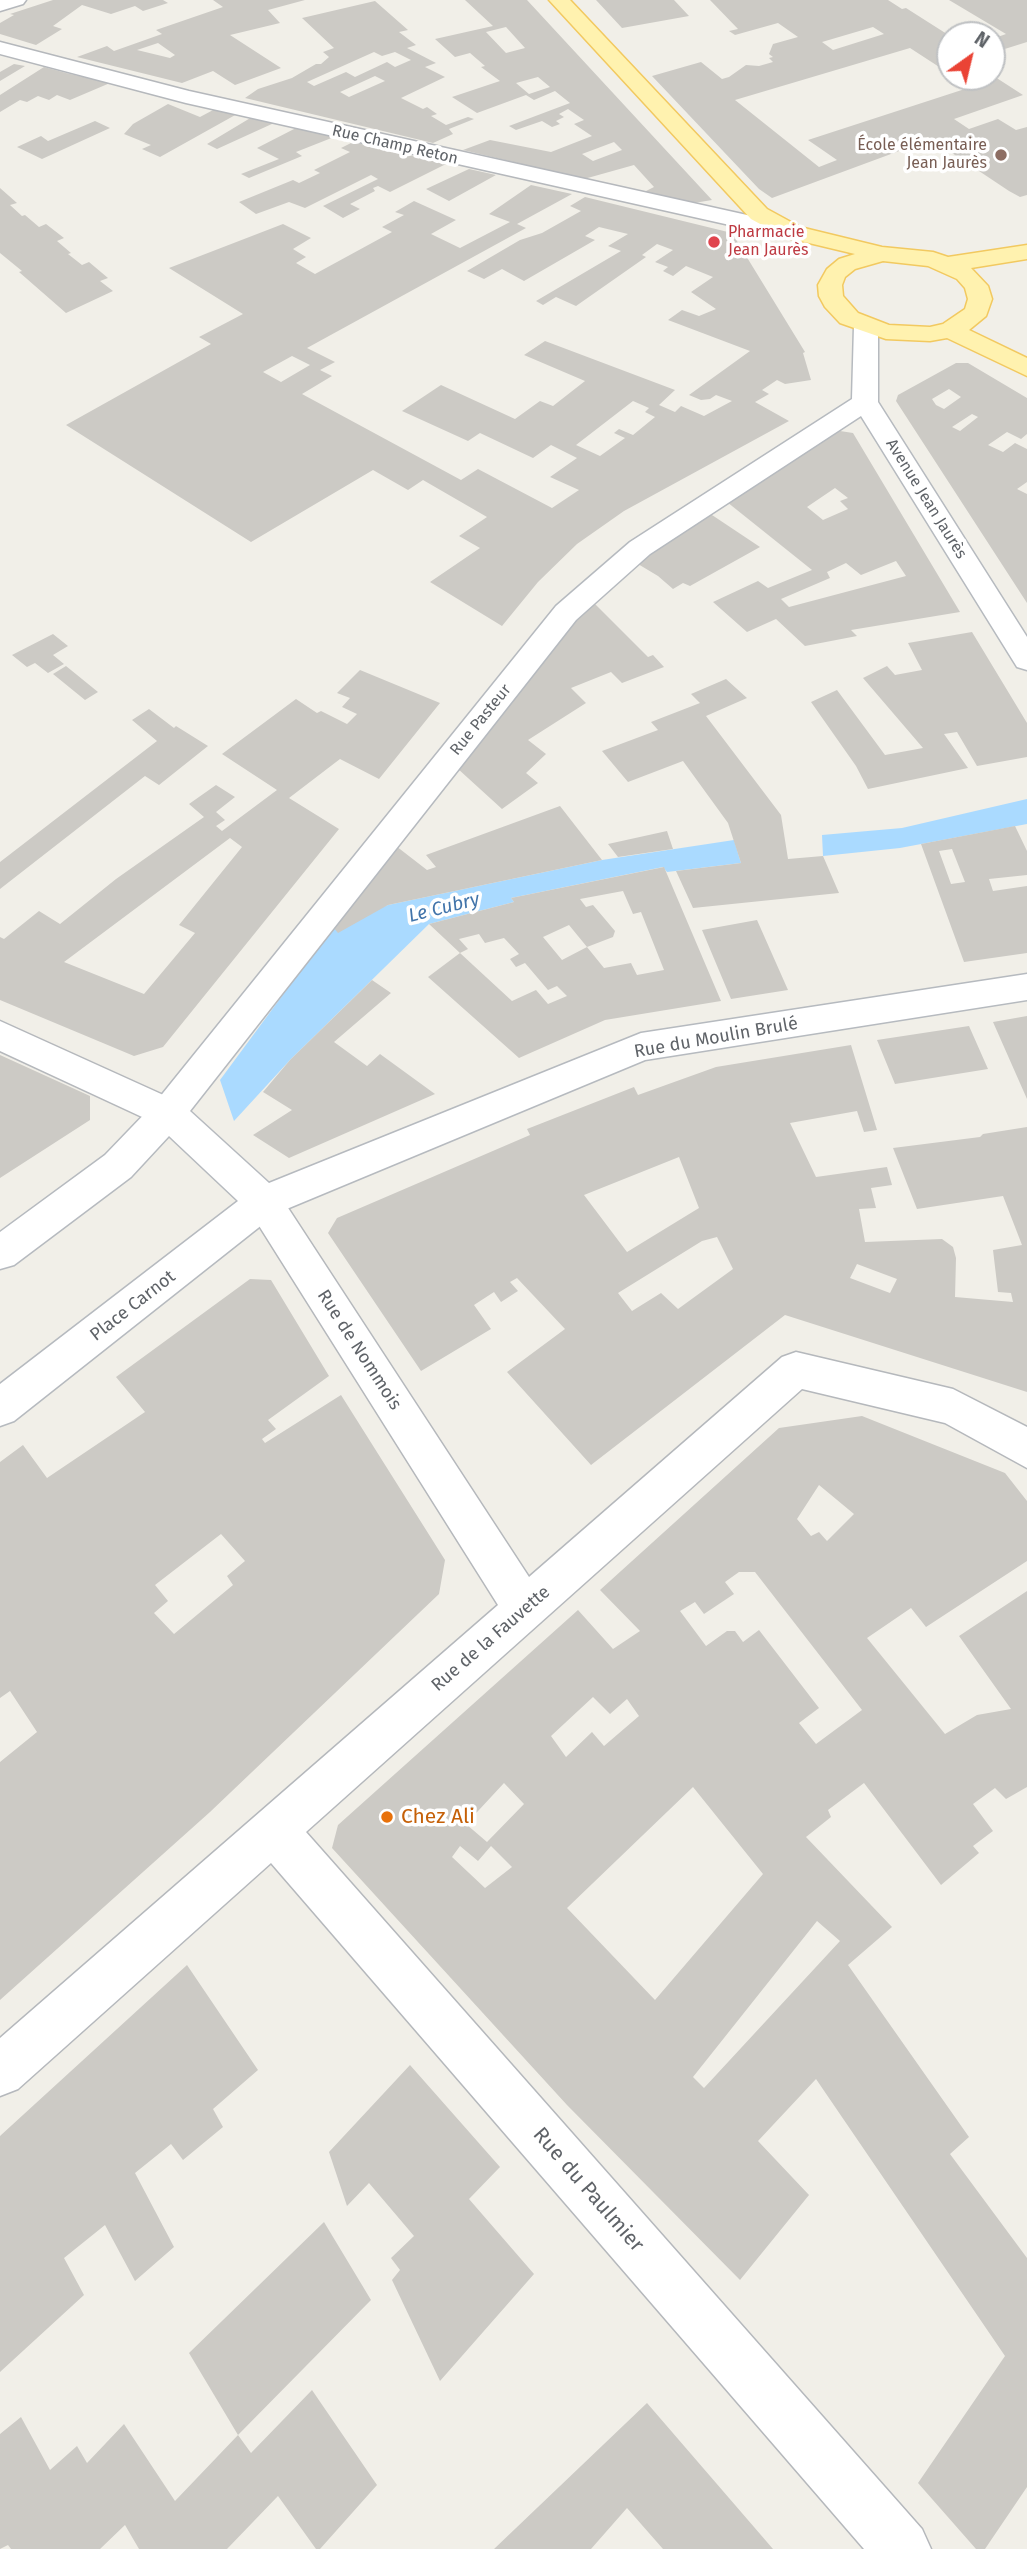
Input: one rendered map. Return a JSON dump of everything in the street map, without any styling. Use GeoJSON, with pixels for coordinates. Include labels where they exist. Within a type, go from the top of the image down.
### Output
{"type":"FeatureCollection","features":[{"type":"Feature","properties":{"kind":"main road"},"geometry":{"type":"LineString","coordinates":[[559,0],[759,214],[792,232],[882,254],[916,255],[948,264],[965,274],[976,286],[980,299],[977,311],[967,321],[950,330],[909,335],[866,326],[849,318],[837,307],[831,296],[830,285],[835,274],[847,264],[882,254]]}},
{"type":"Feature","properties":{"kind":"main road"},"geometry":{"type":"LineString","coordinates":[[792,232],[830,285]]}},
{"type":"Feature","properties":{"kind":"main road"},"geometry":{"type":"LineString","coordinates":[[948,264],[1027,252]]}},
{"type":"Feature","properties":{"kind":"main road"},"geometry":{"type":"LineString","coordinates":[[950,330],[1027,368]]}},
{"type":"Feature","properties":{"kind":"street"},"geometry":{"type":"LineString","coordinates":[[0,5],[16,0]]}},
{"type":"Feature","properties":{"kind":"street","name":"Rue Champ Reton"},"geometry":{"type":"LineString","coordinates":[[0,48],[186,97],[792,232]]}},
{"type":"Feature","properties":{"kind":"street"},"geometry":{"type":"LineString","coordinates":[[865,402],[866,326]]}},
{"type":"Feature","properties":{"kind":"street","name":"Avenue Jean Jaurès"},"geometry":{"type":"LineString","coordinates":[[865,402],[1027,660]]}},
{"type":"Feature","properties":{"kind":"street","name":"Rue Pasteur"},"geometry":{"type":"LineString","coordinates":[[168,1113],[566,612],[640,548],[865,402]]}},
{"type":"Feature","properties":{"kind":"street","name":"Rue du Moulin Brulé"},"geometry":{"type":"LineString","coordinates":[[264,1202],[641,1047],[1027,987]]}},
{"type":"Feature","properties":{"kind":"street","name":"Rue de Nommois"},"geometry":{"type":"LineString","coordinates":[[0,1035],[168,1113],[264,1202],[525,1609]]}},
{"type":"Feature","properties":{"kind":"street"},"geometry":{"type":"LineString","coordinates":[[0,1253],[117,1166],[168,1113]]}},
{"type":"Feature","properties":{"kind":"street","name":"Place Carnot"},"geometry":{"type":"LineString","coordinates":[[0,1408],[264,1202]]}},
{"type":"Feature","properties":{"kind":"street","name":"Rue de la Fauvette"},"geometry":{"type":"LineString","coordinates":[[0,2071],[796,1370],[953,1407],[1027,1450]]}},
{"type":"Feature","properties":{"kind":"street","name":"Rue du Paulmier"},"geometry":{"type":"LineString","coordinates":[[274,1831],[902,2549]]}},
{"type":"Feature","properties":{"kind":"water"},"geometry":{"type":"Polygon","coordinates":[[[1027,799],[1027,824],[900,848],[823,856],[822,835],[902,828],[1027,799]]]}},
{"type":"Feature","properties":{"kind":"water","name":"Le Cubry"},"geometry":{"type":"Polygon","coordinates":[[[734,840],[741,863],[667,872],[663,867],[511,898],[514,902],[429,924],[290,1060],[234,1121],[220,1080],[333,927],[388,905],[602,860],[734,840]]]}},
{"type":"Feature","properties":{"kind":"building"},"geometry":{"type":"Polygon","coordinates":[[[53,0],[163,0],[168,3],[143,11],[135,6],[111,14],[82,5],[53,26],[62,29],[36,45],[0,34],[0,23],[14,15],[10,14],[53,0]]]}},
{"type":"Feature","properties":{"kind":"building"},"geometry":{"type":"Polygon","coordinates":[[[213,0],[305,0],[268,10],[280,23],[230,35],[281,68],[235,85],[213,71],[182,83],[77,57],[107,46],[114,51],[162,34],[156,30],[223,7],[213,0]],[[158,43],[137,50],[170,58],[175,55],[158,43]]]}},
{"type":"Feature","properties":{"kind":"building"},"geometry":{"type":"Polygon","coordinates":[[[465,0],[527,0],[712,200],[688,204],[642,193],[654,187],[634,165],[584,179],[463,150],[490,140],[551,152],[592,136],[574,124],[584,120],[568,109],[559,114],[564,117],[556,121],[560,124],[552,127],[542,121],[516,130],[509,126],[570,103],[555,91],[534,100],[526,95],[477,113],[452,97],[500,81],[481,67],[485,66],[470,53],[455,57],[435,39],[493,26],[465,0]],[[506,27],[486,32],[506,53],[525,48],[506,27]],[[538,77],[516,83],[529,94],[550,87],[538,77]],[[614,142],[582,154],[593,161],[622,150],[614,142]]]}},
{"type":"Feature","properties":{"kind":"building"},"geometry":{"type":"Polygon","coordinates":[[[596,0],[674,0],[689,16],[622,28],[596,0]]]}},
{"type":"Feature","properties":{"kind":"building"},"geometry":{"type":"Polygon","coordinates":[[[710,0],[888,0],[902,9],[906,8],[936,27],[936,65],[910,48],[735,100],[819,167],[837,160],[808,140],[959,91],[1006,91],[1006,84],[1023,95],[954,119],[969,129],[998,119],[1016,130],[1027,127],[1027,195],[1020,197],[1009,191],[928,137],[914,141],[918,144],[772,198],[759,189],[652,76],[701,62],[722,79],[746,65],[759,66],[773,62],[769,58],[773,57],[769,54],[773,44],[798,37],[778,23],[735,35],[729,31],[738,29],[710,0]],[[873,27],[822,42],[833,50],[884,34],[873,27]]]}},
{"type":"Feature","properties":{"kind":"building"},"geometry":{"type":"Polygon","coordinates":[[[949,0],[1027,0],[1027,42],[1006,49],[1006,21],[984,21],[949,0]]]}},
{"type":"Feature","properties":{"kind":"building"},"geometry":{"type":"Polygon","coordinates":[[[375,1],[408,30],[399,32],[416,45],[407,48],[436,63],[425,67],[445,77],[401,98],[423,109],[427,107],[437,114],[431,116],[446,125],[468,117],[474,119],[449,129],[453,134],[433,143],[245,98],[258,89],[292,78],[316,64],[321,64],[329,57],[323,52],[334,48],[302,18],[375,1]],[[374,52],[307,82],[314,86],[346,72],[355,77],[387,62],[395,67],[411,60],[395,52],[382,56],[374,52]],[[375,76],[340,92],[349,97],[385,81],[375,76]]]}},
{"type":"Feature","properties":{"kind":"building"},"geometry":{"type":"Polygon","coordinates":[[[14,64],[25,66],[0,81],[0,72],[14,64]]]}},
{"type":"Feature","properties":{"kind":"building"},"geometry":{"type":"Polygon","coordinates":[[[44,67],[110,83],[70,100],[57,95],[49,100],[38,96],[27,102],[20,100],[0,112],[0,95],[44,67]]]}},
{"type":"Feature","properties":{"kind":"building"},"geometry":{"type":"Polygon","coordinates":[[[168,104],[200,117],[215,109],[237,114],[160,157],[142,149],[151,145],[124,134],[133,124],[168,104]]]}},
{"type":"Feature","properties":{"kind":"building"},"geometry":{"type":"Polygon","coordinates":[[[252,117],[274,123],[217,149],[207,144],[252,117]]]}},
{"type":"Feature","properties":{"kind":"building"},"geometry":{"type":"Polygon","coordinates":[[[95,121],[110,128],[42,159],[17,147],[41,136],[48,141],[95,121]]]}},
{"type":"Feature","properties":{"kind":"building"},"geometry":{"type":"Polygon","coordinates":[[[296,128],[334,137],[296,152],[302,156],[249,178],[241,174],[279,159],[257,148],[296,128]]]}},
{"type":"Feature","properties":{"kind":"building"},"geometry":{"type":"Polygon","coordinates":[[[353,142],[446,164],[390,192],[378,186],[373,188],[375,191],[350,204],[360,209],[343,218],[323,206],[378,179],[371,175],[305,208],[289,202],[256,214],[239,202],[293,180],[299,183],[320,173],[314,170],[350,152],[341,148],[353,142]]]}},
{"type":"Feature","properties":{"kind":"building"},"geometry":{"type":"Polygon","coordinates":[[[469,169],[496,175],[449,201],[426,189],[469,169]]]}},
{"type":"Feature","properties":{"kind":"building"},"geometry":{"type":"Polygon","coordinates":[[[531,185],[572,194],[517,224],[526,228],[307,348],[335,362],[320,370],[332,376],[302,394],[461,480],[478,469],[552,508],[579,490],[550,477],[577,458],[551,445],[533,458],[480,433],[468,441],[402,411],[441,385],[515,419],[540,401],[553,406],[585,381],[524,355],[545,341],[675,390],[659,405],[675,412],[681,406],[704,416],[732,401],[716,395],[701,400],[689,395],[750,351],[668,320],[682,310],[699,316],[716,309],[691,292],[713,277],[686,266],[673,276],[663,271],[668,267],[655,262],[673,250],[657,244],[642,255],[646,257],[576,306],[556,297],[543,305],[536,301],[621,251],[608,246],[628,234],[599,227],[585,236],[595,240],[524,281],[502,269],[484,279],[467,271],[520,240],[542,233],[581,211],[570,206],[585,197],[732,233],[805,352],[803,353],[811,380],[785,384],[777,380],[762,390],[769,394],[755,402],[789,421],[624,511],[577,544],[538,582],[502,626],[430,582],[480,548],[459,536],[487,517],[423,480],[408,490],[373,470],[251,542],[66,425],[211,344],[199,337],[243,314],[169,268],[283,224],[311,238],[293,249],[306,257],[296,263],[315,274],[392,232],[382,227],[404,215],[395,212],[414,201],[456,220],[431,234],[460,248],[510,222],[489,214],[531,185]],[[292,356],[263,372],[281,382],[310,365],[292,356]],[[633,401],[576,445],[600,456],[625,438],[614,433],[619,429],[633,435],[655,417],[645,412],[649,408],[633,401]]]}},
{"type":"Feature","properties":{"kind":"building"},"geometry":{"type":"Polygon","coordinates":[[[0,188],[17,203],[10,205],[22,216],[25,215],[39,227],[46,224],[64,238],[57,241],[71,253],[68,254],[82,265],[89,262],[108,278],[100,281],[113,291],[66,313],[19,272],[22,271],[0,253],[0,188]]]}},
{"type":"Feature","properties":{"kind":"building"},"geometry":{"type":"Polygon","coordinates":[[[956,363],[968,363],[1027,398],[1027,434],[1021,439],[1007,432],[988,445],[1003,452],[1015,443],[1027,449],[1027,482],[1017,489],[1027,494],[1027,603],[896,401],[898,395],[956,363]],[[949,389],[932,399],[944,409],[961,397],[949,389]],[[972,414],[952,427],[960,431],[978,417],[972,414]]]}},
{"type":"Feature","properties":{"kind":"building"},"geometry":{"type":"Polygon","coordinates":[[[840,431],[853,433],[960,612],[851,630],[857,636],[805,646],[776,619],[747,632],[713,602],[758,581],[768,588],[812,570],[727,502],[840,431]],[[835,488],[807,507],[823,520],[848,509],[840,501],[848,498],[835,488]],[[896,561],[861,575],[846,563],[827,572],[830,578],[781,599],[789,607],[906,576],[896,561]]]}},
{"type":"Feature","properties":{"kind":"building"},"geometry":{"type":"Polygon","coordinates":[[[709,513],[760,547],[690,586],[683,583],[673,589],[633,561],[709,513]]]}},
{"type":"Feature","properties":{"kind":"building"},"geometry":{"type":"Polygon","coordinates":[[[590,599],[648,657],[653,655],[664,667],[622,683],[611,672],[571,688],[586,703],[528,740],[546,754],[526,773],[538,783],[502,809],[457,768],[590,599]]]}},
{"type":"Feature","properties":{"kind":"building"},"geometry":{"type":"Polygon","coordinates":[[[972,632],[1027,723],[1027,757],[977,766],[957,732],[944,734],[968,768],[868,789],[856,766],[811,702],[837,690],[885,755],[923,748],[863,678],[887,666],[895,675],[922,670],[908,643],[972,632]]]}},
{"type":"Feature","properties":{"kind":"building"},"geometry":{"type":"Polygon","coordinates":[[[53,634],[68,646],[53,655],[64,664],[48,673],[35,663],[27,667],[12,655],[53,634]]]}},
{"type":"Feature","properties":{"kind":"building"},"geometry":{"type":"Polygon","coordinates":[[[66,666],[98,692],[85,700],[53,674],[66,666]]]}},
{"type":"Feature","properties":{"kind":"building"},"geometry":{"type":"Polygon","coordinates":[[[360,670],[440,703],[379,779],[340,759],[289,798],[339,829],[163,1047],[134,1056],[0,1000],[0,937],[4,939],[39,911],[60,924],[116,879],[204,817],[189,804],[216,785],[235,797],[216,812],[225,820],[216,826],[222,831],[277,790],[222,754],[296,699],[317,713],[321,711],[347,724],[357,714],[342,707],[350,698],[337,693],[360,670]],[[230,838],[64,962],[144,994],[195,933],[179,925],[242,847],[230,838]]]}},
{"type":"Feature","properties":{"kind":"building"},"geometry":{"type":"Polygon","coordinates":[[[726,679],[747,698],[706,716],[781,815],[788,859],[823,856],[839,893],[693,908],[676,871],[741,863],[728,823],[683,761],[628,782],[602,751],[658,730],[651,722],[700,703],[691,694],[726,679]]]}},
{"type":"Feature","properties":{"kind":"building"},"geometry":{"type":"Polygon","coordinates":[[[149,709],[174,728],[176,726],[208,746],[159,785],[145,776],[0,889],[0,862],[157,741],[132,720],[149,709]]]}},
{"type":"Feature","properties":{"kind":"building"},"geometry":{"type":"Polygon","coordinates":[[[560,806],[602,860],[388,905],[338,933],[333,927],[396,846],[427,870],[436,867],[426,855],[560,806]]]}},
{"type":"Feature","properties":{"kind":"building"},"geometry":{"type":"Polygon","coordinates":[[[1015,826],[1027,851],[1027,875],[989,879],[993,891],[1027,886],[1027,953],[964,962],[921,844],[1015,826]],[[952,849],[939,851],[951,884],[965,882],[952,849]]]}},
{"type":"Feature","properties":{"kind":"building"},"geometry":{"type":"Polygon","coordinates":[[[667,831],[673,849],[618,857],[608,844],[667,831]]]}},
{"type":"Feature","properties":{"kind":"building"},"geometry":{"type":"Polygon","coordinates":[[[664,867],[721,1001],[605,1020],[519,1058],[428,977],[460,953],[429,924],[514,902],[511,898],[664,867]],[[623,891],[580,899],[586,907],[593,905],[615,931],[613,937],[587,947],[604,968],[631,963],[637,975],[664,970],[641,912],[633,914],[623,891]],[[569,925],[543,937],[562,960],[587,947],[569,925]],[[479,934],[459,939],[468,949],[460,953],[512,1001],[536,990],[548,1004],[567,996],[557,986],[548,990],[525,963],[516,967],[510,959],[519,954],[504,938],[485,943],[479,934]]]}},
{"type":"Feature","properties":{"kind":"building"},"geometry":{"type":"Polygon","coordinates":[[[757,920],[788,990],[731,999],[702,930],[757,920]]]}},
{"type":"Feature","properties":{"kind":"building"},"geometry":{"type":"Polygon","coordinates":[[[372,980],[391,993],[334,1042],[367,1066],[380,1054],[435,1094],[289,1158],[253,1135],[292,1110],[263,1092],[290,1060],[372,980]]]}},
{"type":"Feature","properties":{"kind":"building"},"geometry":{"type":"Polygon","coordinates":[[[1027,1016],[1027,1099],[993,1022],[1027,1016]]]}},
{"type":"Feature","properties":{"kind":"building"},"geometry":{"type":"Polygon","coordinates":[[[969,1026],[988,1069],[895,1084],[877,1040],[969,1026]]]}},
{"type":"Feature","properties":{"kind":"building"},"geometry":{"type":"Polygon","coordinates":[[[851,1045],[877,1130],[864,1132],[857,1111],[790,1123],[816,1177],[887,1167],[892,1185],[871,1188],[876,1208],[859,1209],[865,1242],[942,1239],[953,1247],[956,1258],[955,1297],[1013,1302],[1011,1293],[998,1292],[993,1250],[1022,1245],[1003,1196],[917,1209],[893,1148],[980,1137],[983,1134],[1027,1127],[1027,1392],[785,1315],[591,1465],[507,1372],[565,1329],[517,1278],[510,1282],[518,1291],[501,1302],[494,1292],[474,1305],[491,1329],[421,1371],[328,1233],[337,1218],[530,1135],[527,1129],[634,1087],[638,1095],[716,1067],[851,1045]],[[679,1157],[584,1195],[627,1252],[699,1208],[679,1157]],[[717,1237],[702,1241],[618,1293],[632,1311],[661,1293],[678,1309],[733,1269],[717,1237]],[[857,1264],[850,1278],[890,1293],[897,1279],[857,1264]]]}},
{"type":"Feature","properties":{"kind":"building"},"geometry":{"type":"Polygon","coordinates":[[[0,1055],[90,1096],[90,1120],[0,1178],[0,1055]]]}},
{"type":"Feature","properties":{"kind":"building"},"geometry":{"type":"Polygon","coordinates":[[[250,1279],[271,1280],[329,1376],[268,1420],[276,1429],[262,1439],[265,1443],[341,1395],[445,1560],[439,1594],[210,1812],[0,2000],[0,1762],[37,1732],[10,1691],[0,1698],[0,1462],[23,1445],[47,1478],[145,1412],[116,1377],[250,1279]],[[221,1534],[155,1585],[168,1601],[154,1613],[174,1634],[233,1585],[227,1576],[245,1561],[221,1534]]]}},
{"type":"Feature","properties":{"kind":"building"},"geometry":{"type":"Polygon","coordinates":[[[862,1416],[1005,1473],[1027,1501],[1027,1561],[926,1627],[911,1608],[867,1638],[945,1734],[977,1715],[1011,1709],[959,1636],[1027,1591],[1027,1787],[1006,1799],[995,1788],[973,1804],[993,1831],[973,1846],[979,1853],[941,1885],[864,1783],[828,1810],[831,1817],[806,1837],[892,1927],[848,1965],[969,2137],[950,2154],[1027,2258],[1027,2487],[985,2549],[976,2549],[918,2483],[1005,2356],[816,2079],[758,2141],[809,2195],[740,2280],[567,2105],[332,1848],[338,1825],[578,1610],[613,1649],[640,1631],[600,1590],[779,1428],[862,1416]],[[819,1485],[797,1519],[811,1536],[819,1532],[827,1541],[854,1514],[819,1485]],[[739,1572],[725,1582],[734,1594],[704,1614],[695,1602],[680,1611],[706,1646],[727,1631],[735,1631],[743,1642],[759,1630],[819,1708],[799,1723],[816,1744],[862,1710],[755,1572],[739,1572]],[[593,1697],[551,1736],[566,1757],[592,1732],[604,1746],[639,1716],[627,1699],[610,1714],[593,1697]],[[504,1783],[466,1824],[487,1842],[524,1804],[504,1783]],[[693,1787],[567,1908],[655,2000],[763,1874],[693,1787]],[[460,1846],[452,1857],[485,1888],[512,1867],[491,1846],[478,1861],[460,1846]],[[817,1921],[693,2077],[704,2088],[840,1941],[817,1921]]]}},
{"type":"Feature","properties":{"kind":"building"},"geometry":{"type":"Polygon","coordinates":[[[187,1965],[258,2070],[213,2109],[223,2127],[183,2160],[171,2144],[135,2173],[174,2247],[135,2281],[105,2225],[64,2258],[84,2295],[0,2372],[0,2136],[187,1965]]]}},
{"type":"Feature","properties":{"kind":"building"},"geometry":{"type":"Polygon","coordinates":[[[410,2065],[500,2167],[469,2199],[534,2274],[440,2381],[392,2280],[400,2270],[391,2258],[414,2236],[369,2183],[347,2206],[329,2152],[410,2065]]]}},
{"type":"Feature","properties":{"kind":"building"},"geometry":{"type":"Polygon","coordinates":[[[324,2222],[371,2300],[238,2435],[189,2353],[324,2222]]]}},
{"type":"Feature","properties":{"kind":"building"},"geometry":{"type":"Polygon","coordinates":[[[312,2390],[377,2485],[320,2549],[316,2549],[278,2496],[227,2549],[139,2549],[125,2525],[100,2549],[11,2549],[8,2545],[0,2549],[0,2434],[21,2417],[50,2470],[77,2446],[87,2463],[124,2424],[175,2501],[238,2435],[251,2453],[312,2390]]]}},
{"type":"Feature","properties":{"kind":"building"},"geometry":{"type":"Polygon","coordinates":[[[647,2403],[773,2549],[663,2549],[627,2508],[591,2549],[494,2549],[647,2403]]]}},
{"type":"Feature","properties":{"kind":"place","name":"École élémentaire Jean Jaurès"},"geometry":{"type":"Point","coordinates":[1001,155]}},
{"type":"Feature","properties":{"kind":"place","name":"Pharmacie Jean Jaurès"},"geometry":{"type":"Point","coordinates":[714,242]}},
{"type":"Feature","properties":{"kind":"place","name":"Chez Ali"},"geometry":{"type":"Point","coordinates":[387,1817]}}]}
